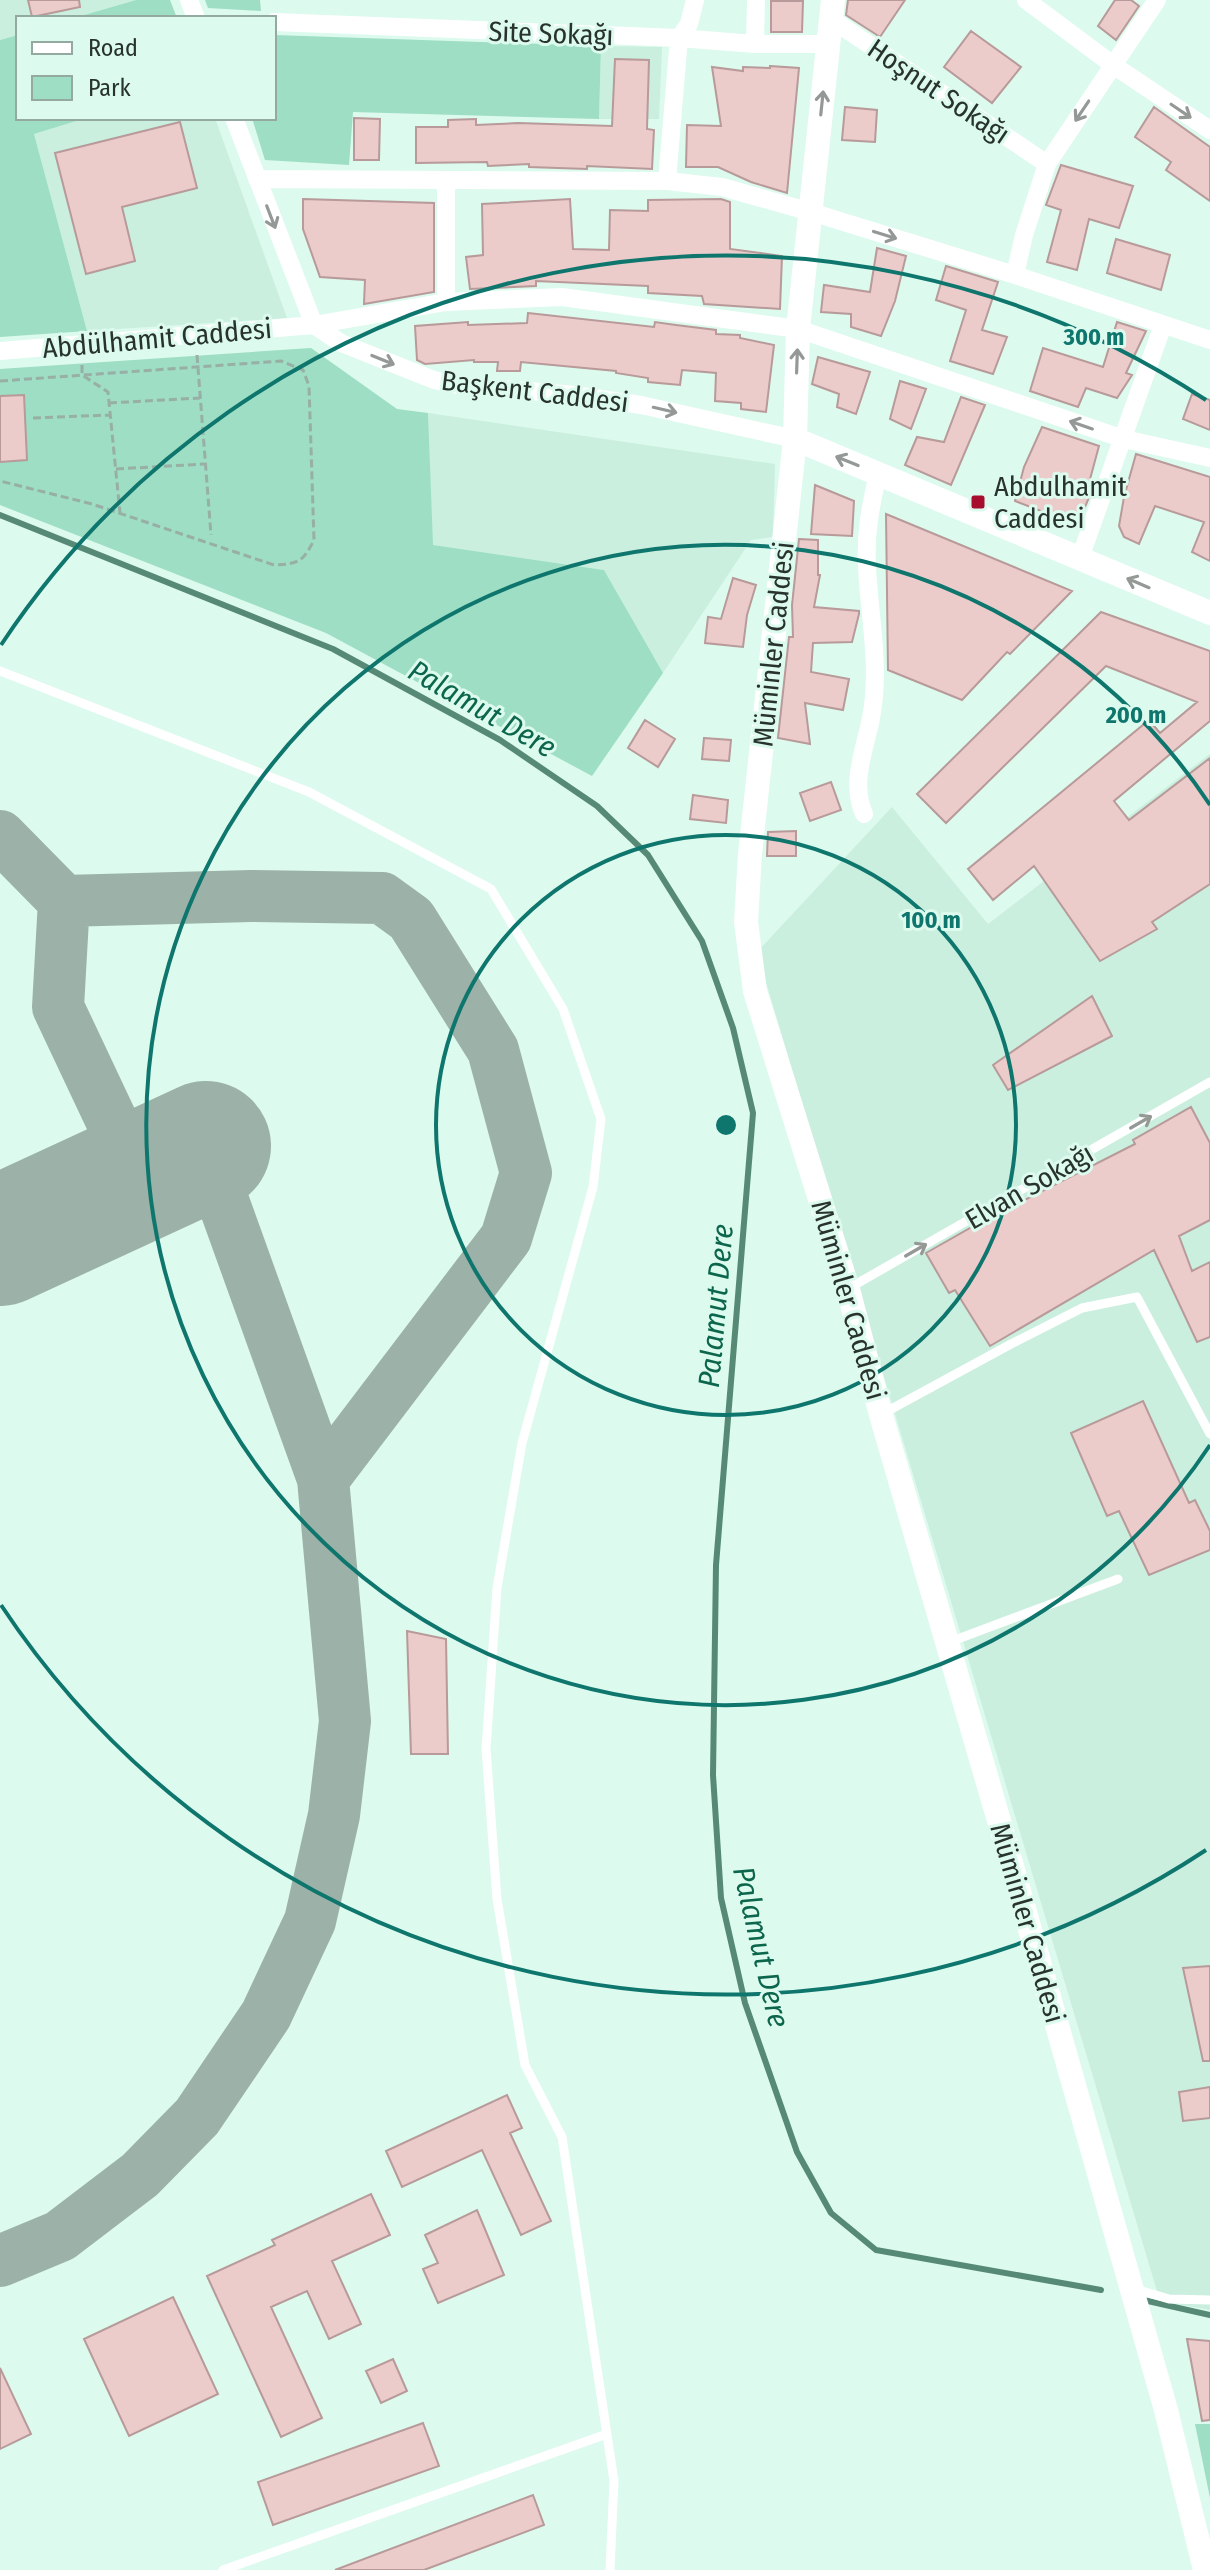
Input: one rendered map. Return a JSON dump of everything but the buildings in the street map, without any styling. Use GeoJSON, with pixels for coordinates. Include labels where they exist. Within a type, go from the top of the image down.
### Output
{"type":"FeatureCollection","features":[{"type":"Feature","properties":{"kind":"street"},"geometry":{"type":"LineString","coordinates":[[667,181],[679,38],[689,24],[695,0]]}},
{"type":"Feature","properties":{"kind":"street"},"geometry":{"type":"LineString","coordinates":[[755,44],[756,0]]}},
{"type":"Feature","properties":{"kind":"street"},"geometry":{"type":"LineString","coordinates":[[1026,0],[1113,65],[1210,130]]}},
{"type":"Feature","properties":{"kind":"street"},"geometry":{"type":"LineString","coordinates":[[1015,275],[1024,235],[1047,164],[1157,0]]}},
{"type":"Feature","properties":{"kind":"street","name":"Müminler Caddesi"},"geometry":{"type":"LineString","coordinates":[[832,9],[798,329],[795,439],[750,854],[746,922],[755,991],[848,1289],[881,1415],[1166,2410],[1205,2570]]}},
{"type":"Feature","properties":{"kind":"street","name":"Hoşnut Sokağı"},"geometry":{"type":"LineString","coordinates":[[832,9],[1047,164]]}},
{"type":"Feature","properties":{"kind":"street","name":"Site Sokağı"},"geometry":{"type":"LineString","coordinates":[[276,22],[679,38],[755,44],[829,44]]}},
{"type":"Feature","properties":{"kind":"street"},"geometry":{"type":"LineString","coordinates":[[235,120],[314,325]]}},
{"type":"Feature","properties":{"kind":"street"},"geometry":{"type":"LineString","coordinates":[[257,179],[667,181],[722,187],[1015,275],[1210,340]]}},
{"type":"Feature","properties":{"kind":"street"},"geometry":{"type":"LineString","coordinates":[[446,180],[446,302]]}},
{"type":"Feature","properties":{"kind":"street","name":"Abdülhamit Caddesi"},"geometry":{"type":"LineString","coordinates":[[0,351],[314,325],[446,302],[562,297],[798,329],[1124,439],[1210,458]]}},
{"type":"Feature","properties":{"kind":"street","name":"Başkent Caddesi"},"geometry":{"type":"LineString","coordinates":[[314,325],[341,343],[434,380],[641,405],[795,439]]}},
{"type":"Feature","properties":{"kind":"street"},"geometry":{"type":"LineString","coordinates":[[1080,558],[1163,325]]}},
{"type":"Feature","properties":{"kind":"street"},"geometry":{"type":"LineString","coordinates":[[795,439],[1210,613]]}},
{"type":"Feature","properties":{"kind":"street"},"geometry":{"type":"LineString","coordinates":[[864,814],[857,786],[872,715],[874,675],[866,540],[878,474]]}},
{"type":"Feature","properties":{"kind":"lane"},"geometry":{"type":"LineString","coordinates":[[0,671],[309,792],[491,889],[563,1009],[601,1119],[593,1187],[522,1443],[497,1588],[486,1749],[497,1899],[515,2013],[525,2065],[562,2137],[607,2434],[614,2481],[610,2570]]}},
{"type":"Feature","properties":{"kind":"lane","name":"Elvan Sokağı"},"geometry":{"type":"LineString","coordinates":[[848,1289],[1210,1082]]}},
{"type":"Feature","properties":{"kind":"lane"},"geometry":{"type":"LineString","coordinates":[[881,1415],[1082,1308],[1137,1297],[1210,1434]]}},
{"type":"Feature","properties":{"kind":"lane"},"geometry":{"type":"LineString","coordinates":[[947,1643],[1118,1579]]}},
{"type":"Feature","properties":{"kind":"lane"},"geometry":{"type":"LineString","coordinates":[[1131,2288],[1169,2299],[1210,2300]]}},
{"type":"Feature","properties":{"kind":"lane"},"geometry":{"type":"LineString","coordinates":[[223,2570],[607,2434]]}},
{"type":"Feature","properties":{"kind":"path"},"geometry":{"type":"LineString","coordinates":[[195,336],[211,535]]}},
{"type":"Feature","properties":{"kind":"path"},"geometry":{"type":"LineString","coordinates":[[80,345],[82,375]]}},
{"type":"Feature","properties":{"kind":"path"},"geometry":{"type":"LineString","coordinates":[[0,381],[281,361],[303,370],[309,386],[314,540],[307,555],[294,564],[274,565],[120,513],[0,481]]}},
{"type":"Feature","properties":{"kind":"path"},"geometry":{"type":"LineString","coordinates":[[82,375],[108,392],[120,513]]}},
{"type":"Feature","properties":{"kind":"path"},"geometry":{"type":"LineString","coordinates":[[109,403],[200,398]]}},
{"type":"Feature","properties":{"kind":"path"},"geometry":{"type":"LineString","coordinates":[[33,418],[110,414]]}},
{"type":"Feature","properties":{"kind":"path"},"geometry":{"type":"LineString","coordinates":[[116,469],[205,464]]}},
{"type":"Feature","properties":{"kind":"shaded area"},"geometry":{"type":"Polygon","coordinates":[[[0,0],[136,0],[81,16],[16,16],[16,36],[0,40],[0,0]]]}},
{"type":"Feature","properties":{"kind":"shaded area"},"geometry":{"type":"Polygon","coordinates":[[[601,46],[662,47],[659,119],[599,119],[601,46]]]}},
{"type":"Feature","properties":{"kind":"shaded area"},"geometry":{"type":"Polygon","coordinates":[[[80,120],[216,120],[287,318],[87,331],[34,134],[80,120]]]}},
{"type":"Feature","properties":{"kind":"shaded area"},"geometry":{"type":"Polygon","coordinates":[[[428,413],[775,464],[773,537],[751,540],[663,673],[604,570],[432,545],[428,413]]]}},
{"type":"Feature","properties":{"kind":"shaded area"},"geometry":{"type":"Polygon","coordinates":[[[1210,754],[1210,2310],[1160,2301],[757,952],[892,807],[988,924],[1210,754]]]}},
{"type":"Feature","properties":{"kind":"green space"},"geometry":{"type":"Polygon","coordinates":[[[136,0],[170,0],[176,16],[81,16],[136,0]]]}},
{"type":"Feature","properties":{"kind":"green space"},"geometry":{"type":"Polygon","coordinates":[[[205,0],[260,0],[261,11],[208,8],[205,0]]]}},
{"type":"Feature","properties":{"kind":"green space"},"geometry":{"type":"Polygon","coordinates":[[[276,35],[601,46],[599,119],[353,112],[349,165],[265,160],[253,120],[276,120],[276,35]]]}},
{"type":"Feature","properties":{"kind":"green space"},"geometry":{"type":"Polygon","coordinates":[[[16,36],[16,120],[80,120],[34,134],[87,331],[0,337],[0,40],[16,36]]]}},
{"type":"Feature","properties":{"kind":"green space"},"geometry":{"type":"Polygon","coordinates":[[[311,348],[397,409],[428,413],[433,545],[604,570],[663,673],[592,776],[326,633],[0,505],[0,369],[311,348]]]}},
{"type":"Feature","properties":{"kind":"green space"},"geometry":{"type":"Polygon","coordinates":[[[1195,2424],[1210,2424],[1210,2498],[1195,2424]]]}},
{"type":"Feature","properties":{"kind":"waterway","name":"Palamut Dere"},"geometry":{"type":"LineString","coordinates":[[0,515],[333,649],[500,740],[597,806],[648,855],[702,941],[733,1028],[753,1113],[716,1565],[713,1775],[721,1898],[745,2003],[797,2152],[831,2213],[876,2250],[1101,2290]]}},
{"type":"Feature","properties":{"kind":"waterway","name":"Palamut Dere"},"geometry":{"type":"LineString","coordinates":[[1139,2299],[1210,2315]]}},
{"type":"Feature","properties":{"kind":"taxiway"},"geometry":{"type":"LineString","coordinates":[[0,836],[64,901],[251,896],[382,898],[411,919],[493,1050],[526,1173],[506,1238],[323,1479],[209,1162]]}},
{"type":"Feature","properties":{"kind":"taxiway"},"geometry":{"type":"LineString","coordinates":[[64,901],[58,1007],[124,1147]]}},
{"type":"Feature","properties":{"kind":"taxiway"},"geometry":{"type":"LineString","coordinates":[[0,2261],[60,2236],[140,2175],[197,2117],[266,2015],[310,1921],[334,1815],[345,1721],[323,1479]]}},
{"type":"Feature","properties":{"kind":"runway"},"geometry":{"type":"LineString","coordinates":[[0,1241],[206,1146]]}},
{"type":"Feature","properties":{"kind":"place","name":"Abdulhamit Caddesi"},"geometry":{"type":"Point","coordinates":[978,502]}}]}
